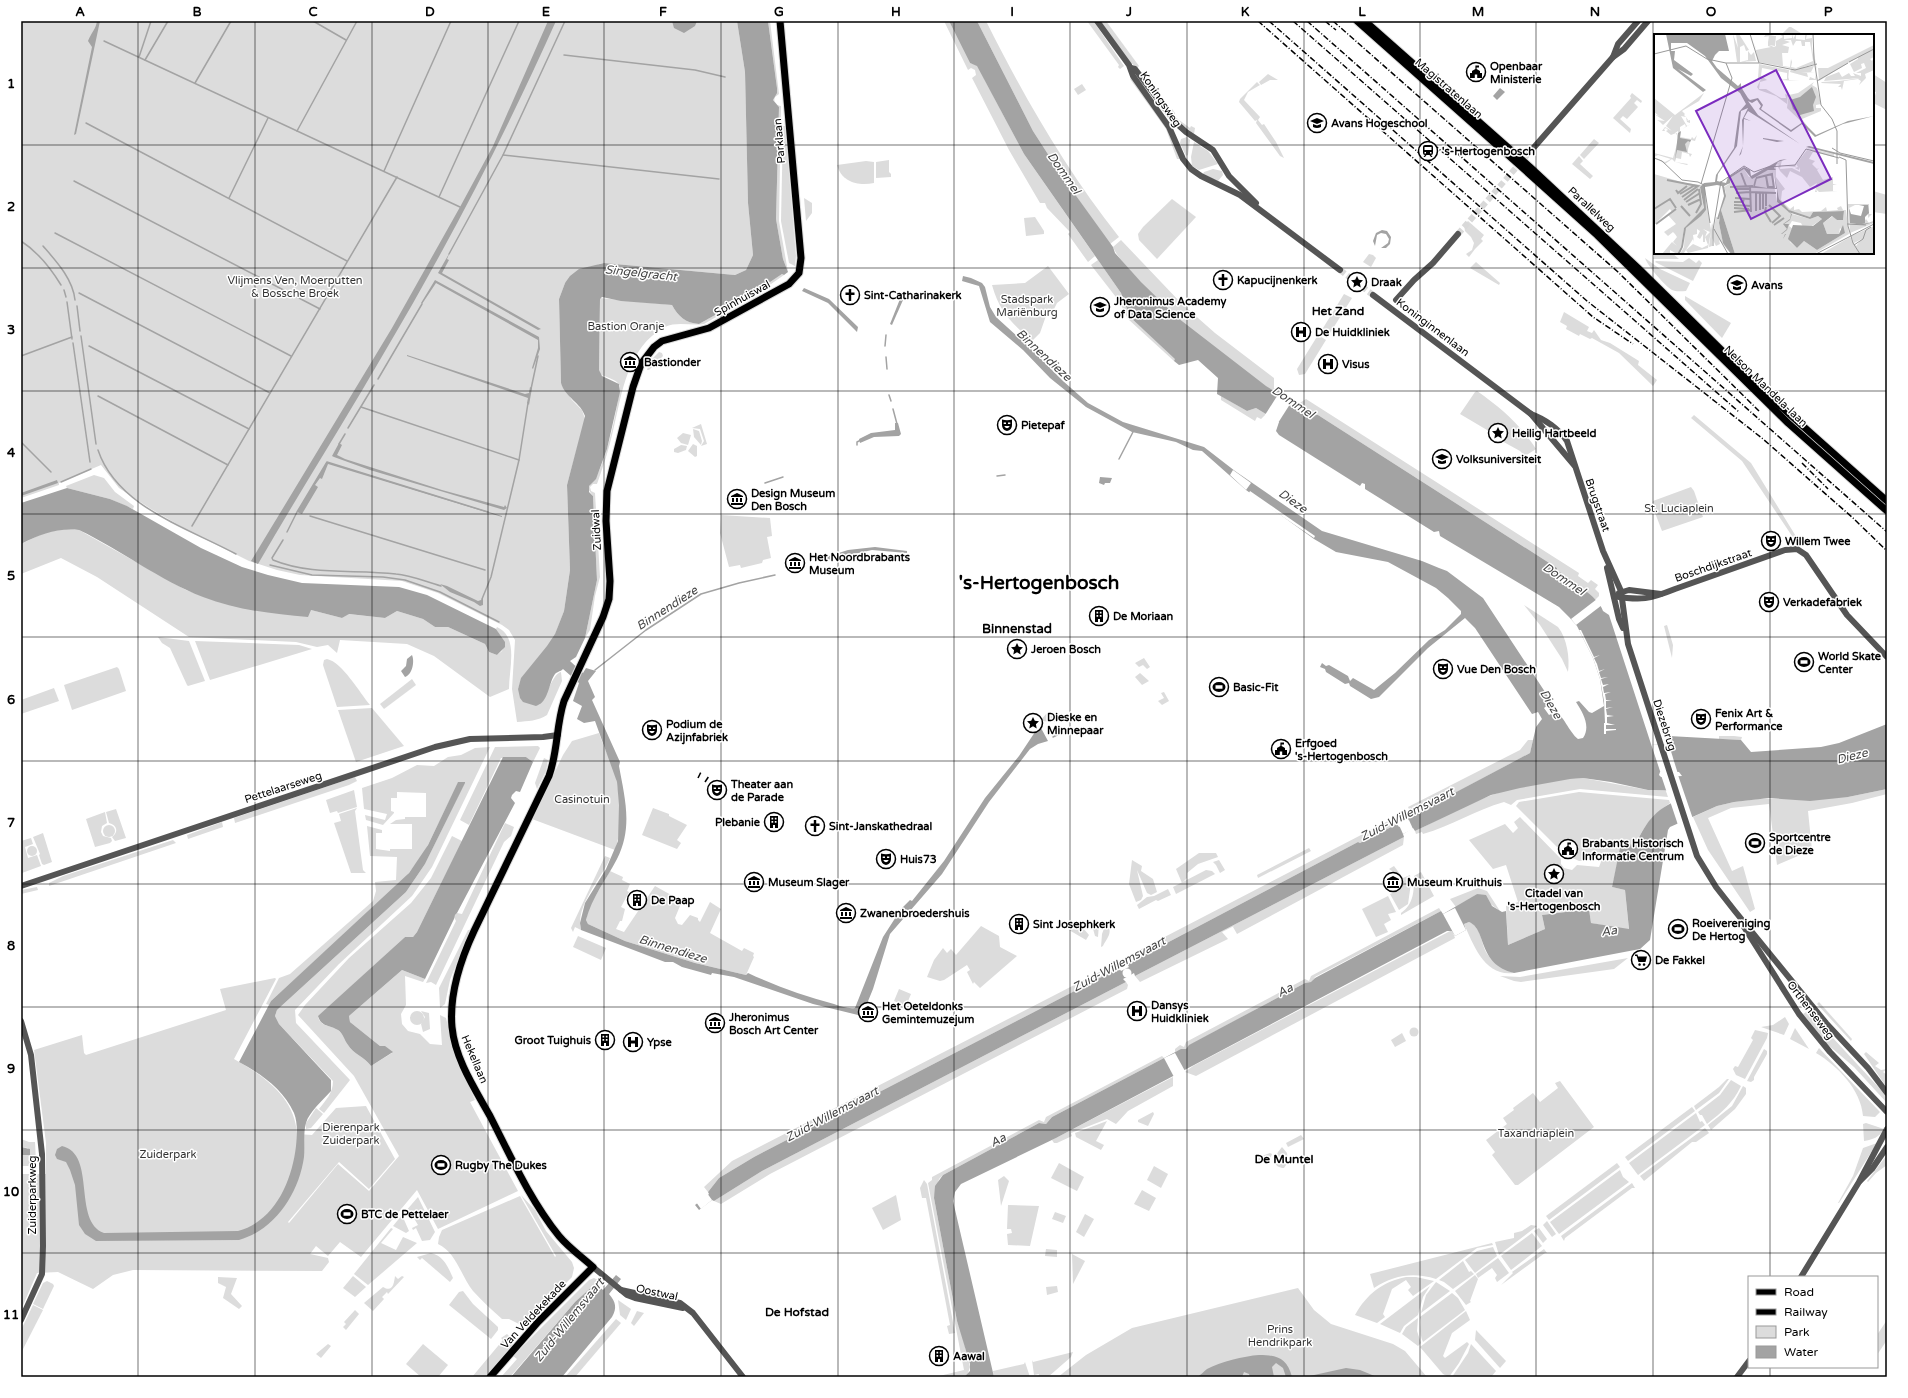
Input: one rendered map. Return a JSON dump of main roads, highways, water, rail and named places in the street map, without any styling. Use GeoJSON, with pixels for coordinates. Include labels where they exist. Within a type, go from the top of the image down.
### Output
{"type":"FeatureCollection","features":[{"type":"Feature","properties":{"kind":"main road","name":"Parklaan"},"geometry":{"type":"LineString","coordinates":[[780,21],[801,258]]}},
{"type":"Feature","properties":{"kind":"main road","name":"Magistratenlaan"},"geometry":{"type":"LineString","coordinates":[[1357,21],[1528,169]]}},
{"type":"Feature","properties":{"kind":"main road","name":"Magistratenlaan"},"geometry":{"type":"LineString","coordinates":[[1365,21],[1528,169]]}},
{"type":"Feature","properties":{"kind":"main road","name":"Parallelweg"},"geometry":{"type":"LineString","coordinates":[[1528,169],[1636,270]]}},
{"type":"Feature","properties":{"kind":"main road","name":"Spinhuiswal"},"geometry":{"type":"LineString","coordinates":[[676,337],[709,328],[789,284],[799,273],[801,258]]}},
{"type":"Feature","properties":{"kind":"main road","name":"Nelson Mandela-laan"},"geometry":{"type":"LineString","coordinates":[[1636,270],[1759,387],[1887,501]]}},
{"type":"Feature","properties":{"kind":"main road","name":"Nelson Mandela-laan"},"geometry":{"type":"LineString","coordinates":[[1636,270],[1788,423],[1887,511]]}},
{"type":"Feature","properties":{"kind":"main road","name":"Zuidwal"},"geometry":{"type":"LineString","coordinates":[[558,735],[559,716],[571,686],[603,617],[609,599],[610,581],[606,521],[607,490],[636,377],[641,364],[654,347],[662,341],[676,337]]}},
{"type":"Feature","properties":{"kind":"main road","name":"Hekellaan"},"geometry":{"type":"LineString","coordinates":[[558,735],[549,776],[465,951],[453,995],[453,1031],[457,1050],[468,1075],[531,1194],[561,1238],[593,1267]]}},
{"type":"Feature","properties":{"kind":"main road","name":"Van Veldekekade"},"geometry":{"type":"LineString","coordinates":[[490,1377],[538,1322],[593,1267]]}},
{"type":"Feature","properties":{"kind":"water"},"geometry":{"type":"Polygon","coordinates":[[[97,21],[100,21],[76,134],[74,135],[92,47],[88,41],[97,21]]]}},
{"type":"Feature","properties":{"kind":"water"},"geometry":{"type":"Polygon","coordinates":[[[548,21],[556,21],[537,64],[496,148],[431,272],[258,564],[251,561],[392,328],[460,207],[493,146],[548,21]]]}},
{"type":"Feature","properties":{"kind":"water"},"geometry":{"type":"Polygon","coordinates":[[[672,21],[697,21],[695,26],[684,33],[674,28],[672,21]]]}},
{"type":"Feature","properties":{"kind":"water","name":"Singelgracht"},"geometry":{"type":"Polygon","coordinates":[[[737,21],[768,21],[777,88],[777,93],[773,100],[779,107],[776,219],[783,259],[788,272],[784,275],[782,274],[751,295],[699,324],[682,318],[672,305],[621,301],[602,297],[600,299],[599,370],[602,376],[619,384],[620,392],[607,449],[596,479],[589,486],[589,492],[593,496],[597,580],[585,638],[576,657],[570,661],[583,673],[586,668],[596,671],[588,681],[595,697],[592,700],[620,762],[619,766],[625,801],[626,824],[625,836],[617,859],[596,896],[586,920],[588,924],[625,941],[695,963],[746,975],[748,973],[801,994],[844,1007],[855,1008],[883,937],[901,909],[910,900],[912,901],[944,861],[985,798],[1019,756],[1037,729],[1041,728],[1048,741],[1038,744],[1030,749],[989,802],[942,874],[890,934],[873,989],[864,1011],[858,1015],[813,1004],[734,977],[712,973],[711,975],[682,967],[673,962],[665,962],[581,930],[580,923],[585,903],[606,869],[618,841],[619,805],[617,782],[595,721],[584,723],[577,719],[582,706],[573,701],[579,683],[563,669],[555,674],[546,697],[536,706],[523,702],[520,698],[518,689],[521,678],[555,634],[564,611],[570,570],[567,485],[585,416],[580,407],[563,388],[561,383],[559,299],[565,283],[570,276],[579,269],[604,263],[735,275],[746,270],[753,255],[748,203],[745,72],[737,21]]]}},
{"type":"Feature","properties":{"kind":"water"},"geometry":{"type":"Polygon","coordinates":[[[949,21],[977,21],[1033,131],[1064,179],[1113,247],[1115,253],[1141,282],[1178,318],[1266,386],[1314,415],[1318,415],[1557,568],[1557,570],[1596,600],[1603,611],[1609,615],[1651,744],[1668,745],[1669,736],[1741,740],[1751,752],[1821,747],[1839,743],[1887,724],[1887,789],[1848,797],[1810,801],[1769,798],[1734,802],[1717,806],[1670,827],[1668,830],[1650,940],[1640,949],[1514,973],[1502,969],[1494,962],[1488,955],[1475,926],[1469,922],[1464,924],[1466,930],[1455,936],[1452,931],[1447,931],[1056,1138],[961,1184],[955,1192],[953,1201],[994,1377],[964,1377],[970,1371],[970,1364],[957,1321],[934,1198],[935,1186],[943,1175],[1039,1123],[1046,1124],[1052,1117],[1181,1049],[1186,1049],[1189,1045],[1305,983],[1311,982],[1315,978],[1441,911],[1443,914],[1477,894],[1486,895],[1492,906],[1502,912],[1506,911],[1508,945],[1545,929],[1542,915],[1589,909],[1591,923],[1629,929],[1625,890],[1612,887],[1621,843],[1635,845],[1644,828],[1654,815],[1666,806],[1685,797],[1682,791],[1648,790],[1583,778],[1520,788],[1491,795],[1415,831],[1413,828],[1403,834],[1404,837],[1135,976],[1134,973],[1123,979],[1126,982],[762,1171],[714,1201],[712,1200],[699,1210],[695,1205],[709,1194],[708,1192],[719,1178],[754,1157],[1119,968],[1121,971],[1129,967],[1127,964],[1358,842],[1360,843],[1397,824],[1399,827],[1409,822],[1409,817],[1530,753],[1536,727],[1542,719],[1538,712],[1532,714],[1475,628],[1465,618],[1428,648],[1379,697],[1371,699],[1350,686],[1349,683],[1345,684],[1326,672],[1325,669],[1320,667],[1322,663],[1326,666],[1329,665],[1348,676],[1350,681],[1353,678],[1374,690],[1395,673],[1429,640],[1445,630],[1461,614],[1461,611],[1436,588],[1388,562],[1336,552],[1314,539],[1246,490],[1202,451],[1193,450],[1176,442],[1132,432],[1086,407],[1050,378],[1023,350],[990,322],[979,286],[962,281],[963,276],[982,283],[985,287],[990,307],[996,317],[1088,403],[1123,422],[1204,447],[1235,471],[1322,531],[1422,561],[1447,571],[1483,598],[1549,698],[1549,704],[1544,708],[1549,715],[1555,712],[1558,713],[1578,739],[1583,738],[1586,724],[1576,702],[1579,701],[1589,712],[1592,713],[1604,706],[1600,679],[1593,658],[1577,626],[1559,607],[1440,536],[1439,531],[1434,532],[1365,489],[1365,484],[1362,483],[1360,486],[1279,435],[1276,431],[1279,422],[1256,408],[1247,411],[1217,394],[1218,378],[1198,360],[1179,365],[1174,361],[1175,359],[1130,317],[1121,293],[1024,154],[977,66],[970,63],[949,21]],[[1660,772],[1659,775],[1661,777],[1682,776],[1679,772],[1660,772]]]}},
{"type":"Feature","properties":{"kind":"water"},"geometry":{"type":"Polygon","coordinates":[[[1500,88],[1505,92],[1497,100],[1493,96],[1500,88]]]}},
{"type":"Feature","properties":{"kind":"water"},"geometry":{"type":"Polygon","coordinates":[[[1382,230],[1387,231],[1391,237],[1390,244],[1386,248],[1381,248],[1388,243],[1389,239],[1386,234],[1381,233],[1377,235],[1375,246],[1373,241],[1376,233],[1382,230]]]}},
{"type":"Feature","properties":{"kind":"water"},"geometry":{"type":"Polygon","coordinates":[[[450,252],[447,259],[449,260],[442,273],[541,329],[538,330],[438,273],[450,252]]]}},
{"type":"Feature","properties":{"kind":"water"},"geometry":{"type":"Polygon","coordinates":[[[1355,278],[1359,278],[1361,282],[1359,286],[1355,286],[1353,284],[1353,280],[1355,278]]]}},
{"type":"Feature","properties":{"kind":"water"},"geometry":{"type":"Polygon","coordinates":[[[435,280],[539,337],[540,349],[533,369],[532,368],[538,348],[538,340],[436,283],[422,304],[421,303],[435,280]]]}},
{"type":"Feature","properties":{"kind":"water"},"geometry":{"type":"Polygon","coordinates":[[[804,288],[829,299],[858,327],[857,332],[828,303],[802,291],[804,288]]]}},
{"type":"Feature","properties":{"kind":"water"},"geometry":{"type":"Polygon","coordinates":[[[900,299],[903,300],[892,325],[890,324],[900,299]]]}},
{"type":"Feature","properties":{"kind":"water"},"geometry":{"type":"Polygon","coordinates":[[[407,355],[525,394],[529,393],[530,387],[532,388],[529,405],[527,403],[528,398],[407,355]]]}},
{"type":"Feature","properties":{"kind":"water"},"geometry":{"type":"Polygon","coordinates":[[[895,423],[898,423],[901,434],[899,436],[874,437],[860,443],[859,439],[871,433],[895,430],[895,423]]]}},
{"type":"Feature","properties":{"kind":"water"},"geometry":{"type":"Polygon","coordinates":[[[339,443],[342,445],[337,455],[345,459],[442,490],[504,507],[505,505],[507,508],[504,510],[370,470],[334,457],[332,456],[339,443]]]}},
{"type":"Feature","properties":{"kind":"water"},"geometry":{"type":"Polygon","coordinates":[[[327,462],[502,517],[328,464],[322,479],[320,478],[315,485],[318,487],[302,514],[297,512],[327,462]]]}},
{"type":"Feature","properties":{"kind":"water"},"geometry":{"type":"Polygon","coordinates":[[[1100,477],[1112,478],[1110,483],[1105,483],[1104,485],[1099,483],[1100,477]]]}},
{"type":"Feature","properties":{"kind":"water"},"geometry":{"type":"Polygon","coordinates":[[[57,480],[58,483],[21,496],[21,493],[57,480]]]}},
{"type":"Feature","properties":{"kind":"water"},"geometry":{"type":"Polygon","coordinates":[[[67,488],[110,499],[127,506],[201,548],[242,567],[268,575],[302,583],[399,587],[427,595],[496,629],[505,642],[505,647],[497,655],[489,652],[485,644],[448,627],[435,627],[423,619],[397,611],[385,618],[349,614],[342,618],[311,610],[308,617],[268,613],[228,605],[203,597],[171,582],[79,530],[49,532],[21,544],[21,503],[67,488]]]}},
{"type":"Feature","properties":{"kind":"water"},"geometry":{"type":"Polygon","coordinates":[[[875,547],[907,551],[907,553],[872,550],[822,561],[823,558],[848,550],[875,547]]]}},
{"type":"Feature","properties":{"kind":"water"},"geometry":{"type":"Polygon","coordinates":[[[440,584],[478,601],[483,597],[483,605],[480,606],[450,592],[440,584]]]}},
{"type":"Feature","properties":{"kind":"water"},"geometry":{"type":"Polygon","coordinates":[[[412,655],[412,668],[409,674],[405,677],[401,671],[406,666],[407,659],[412,655]]]}},
{"type":"Feature","properties":{"kind":"water"},"geometry":{"type":"Polygon","coordinates":[[[503,757],[526,757],[533,762],[520,792],[516,791],[512,795],[511,798],[515,803],[455,915],[425,979],[402,970],[349,1016],[350,1022],[380,1046],[385,1046],[393,1052],[371,1066],[366,1060],[350,1048],[340,1031],[321,1022],[318,1016],[405,937],[413,937],[417,932],[503,757]]]}},
{"type":"Feature","properties":{"kind":"water"},"geometry":{"type":"Polygon","coordinates":[[[458,782],[465,783],[425,864],[406,892],[277,1010],[275,1016],[279,1024],[331,1080],[331,1091],[313,1110],[306,1123],[304,1157],[297,1184],[291,1196],[274,1219],[264,1228],[239,1240],[96,1241],[85,1234],[79,1225],[75,1185],[70,1170],[66,1162],[57,1159],[55,1155],[57,1149],[62,1146],[73,1152],[79,1161],[89,1215],[94,1226],[104,1233],[238,1231],[251,1226],[272,1209],[286,1186],[294,1159],[297,1130],[296,1121],[289,1104],[278,1089],[263,1077],[239,1062],[271,1001],[409,873],[428,845],[458,782]]]}},
{"type":"Feature","properties":{"kind":"water"},"geometry":{"type":"Polygon","coordinates":[[[21,1147],[30,1149],[30,1155],[21,1155],[21,1147]]]}},
{"type":"Feature","properties":{"kind":"water","name":"Zuid-Willemsvaart"},"geometry":{"type":"Polygon","coordinates":[[[616,1275],[621,1279],[609,1294],[615,1305],[615,1311],[612,1317],[562,1377],[511,1377],[575,1302],[593,1286],[597,1285],[603,1290],[616,1275]]]}},
{"type":"Feature","properties":{"kind":"water"},"geometry":{"type":"Polygon","coordinates":[[[1259,1355],[1271,1356],[1280,1359],[1287,1366],[1292,1377],[1286,1377],[1283,1368],[1276,1363],[1272,1367],[1274,1377],[1250,1377],[1249,1374],[1244,1372],[1242,1377],[1197,1377],[1207,1369],[1218,1364],[1239,1358],[1259,1355]]]}},
{"type":"Feature","properties":{"kind":"water"},"geometry":{"type":"Polygon","coordinates":[[[1346,1368],[1360,1370],[1377,1377],[1305,1377],[1346,1368]]]}},
{"type":"Feature","properties":{"kind":"waterway"},"geometry":{"type":"LineString","coordinates":[[139,57],[151,21]]}},
{"type":"Feature","properties":{"kind":"waterway"},"geometry":{"type":"LineString","coordinates":[[145,60],[168,21]]}},
{"type":"Feature","properties":{"kind":"waterway"},"geometry":{"type":"LineString","coordinates":[[195,83],[231,21]]}},
{"type":"Feature","properties":{"kind":"waterway"},"geometry":{"type":"LineString","coordinates":[[313,21],[346,40]]}},
{"type":"Feature","properties":{"kind":"waterway"},"geometry":{"type":"LineString","coordinates":[[297,131],[357,21]]}},
{"type":"Feature","properties":{"kind":"waterway"},"geometry":{"type":"LineString","coordinates":[[384,171],[451,21]]}},
{"type":"Feature","properties":{"kind":"waterway"},"geometry":{"type":"LineString","coordinates":[[439,197],[519,21]]}},
{"type":"Feature","properties":{"kind":"waterway"},"geometry":{"type":"LineString","coordinates":[[449,254],[503,155],[565,21]]}},
{"type":"Feature","properties":{"kind":"waterway"},"geometry":{"type":"LineString","coordinates":[[104,41],[460,207]]}},
{"type":"Feature","properties":{"kind":"waterway"},"geometry":{"type":"LineString","coordinates":[[564,55],[695,70],[725,77]]}},
{"type":"Feature","properties":{"kind":"waterway"},"geometry":{"type":"LineString","coordinates":[[229,198],[268,118]]}},
{"type":"Feature","properties":{"kind":"waterway"},"geometry":{"type":"LineString","coordinates":[[86,123],[347,261]]}},
{"type":"Feature","properties":{"kind":"waterway"},"geometry":{"type":"LineString","coordinates":[[503,155],[719,179]]}},
{"type":"Feature","properties":{"kind":"waterway"},"geometry":{"type":"LineString","coordinates":[[192,526],[397,177]]}},
{"type":"Feature","properties":{"kind":"waterway"},"geometry":{"type":"LineString","coordinates":[[74,181],[320,309]]}},
{"type":"Feature","properties":{"kind":"waterway"},"geometry":{"type":"LineString","coordinates":[[55,233],[291,356]]}},
{"type":"Feature","properties":{"kind":"waterway"},"geometry":{"type":"LineString","coordinates":[[21,241],[43,260],[61,285]]}},
{"type":"Feature","properties":{"kind":"waterway"},"geometry":{"type":"LineString","coordinates":[[43,246],[67,278],[74,292],[75,300]]}},
{"type":"Feature","properties":{"kind":"waterway"},"geometry":{"type":"LineString","coordinates":[[64,290],[66,297]]}},
{"type":"Feature","properties":{"kind":"waterway"},"geometry":{"type":"LineString","coordinates":[[79,293],[270,393]]}},
{"type":"Feature","properties":{"kind":"waterway"},"geometry":{"type":"LineString","coordinates":[[67,302],[72,339]]}},
{"type":"Feature","properties":{"kind":"waterway"},"geometry":{"type":"LineString","coordinates":[[378,379],[422,304]]}},
{"type":"Feature","properties":{"kind":"waterway"},"geometry":{"type":"LineString","coordinates":[[77,306],[80,331]]}},
{"type":"Feature","properties":{"kind":"waterway","name":"Binnendieze"},"geometry":{"type":"LineString","coordinates":[[885,346],[886,335]]}},
{"type":"Feature","properties":{"kind":"waterway"},"geometry":{"type":"LineString","coordinates":[[81,336],[96,444]]}},
{"type":"Feature","properties":{"kind":"waterway"},"geometry":{"type":"LineString","coordinates":[[21,356],[72,337]]}},
{"type":"Feature","properties":{"kind":"waterway"},"geometry":{"type":"LineString","coordinates":[[73,343],[90,462]]}},
{"type":"Feature","properties":{"kind":"waterway"},"geometry":{"type":"LineString","coordinates":[[89,346],[249,429]]}},
{"type":"Feature","properties":{"kind":"waterway"},"geometry":{"type":"LineString","coordinates":[[531,389],[538,356]]}},
{"type":"Feature","properties":{"kind":"waterway","name":"Binnendieze"},"geometry":{"type":"LineString","coordinates":[[886,357],[887,369]]}},
{"type":"Feature","properties":{"kind":"waterway"},"geometry":{"type":"LineString","coordinates":[[348,428],[374,385]]}},
{"type":"Feature","properties":{"kind":"waterway","name":"Binnendieze"},"geometry":{"type":"LineString","coordinates":[[889,395],[891,401]]}},
{"type":"Feature","properties":{"kind":"waterway"},"geometry":{"type":"LineString","coordinates":[[98,396],[228,465]]}},
{"type":"Feature","properties":{"kind":"waterway"},"geometry":{"type":"LineString","coordinates":[[482,599],[491,577],[519,460],[528,403]]}},
{"type":"Feature","properties":{"kind":"waterway"},"geometry":{"type":"LineString","coordinates":[[361,407],[519,460]]}},
{"type":"Feature","properties":{"kind":"waterway","name":"Binnendieze"},"geometry":{"type":"LineString","coordinates":[[893,409],[897,424]]}},
{"type":"Feature","properties":{"kind":"waterway","name":"Binnendieze"},"geometry":{"type":"LineString","coordinates":[[1119,459],[1134,430]]}},
{"type":"Feature","properties":{"kind":"waterway"},"geometry":{"type":"LineString","coordinates":[[339,444],[345,434]]}},
{"type":"Feature","properties":{"kind":"waterway","name":"Binnendieze"},"geometry":{"type":"LineString","coordinates":[[857,445],[857,442],[861,440]]}},
{"type":"Feature","properties":{"kind":"waterway"},"geometry":{"type":"LineString","coordinates":[[21,442],[51,472]]}},
{"type":"Feature","properties":{"kind":"waterway"},"geometry":{"type":"LineString","coordinates":[[98,450],[107,470],[121,487],[137,501],[176,525],[236,554]]}},
{"type":"Feature","properties":{"kind":"waterway"},"geometry":{"type":"LineString","coordinates":[[287,532],[297,512],[327,462],[488,512]]}},
{"type":"Feature","properties":{"kind":"waterway"},"geometry":{"type":"LineString","coordinates":[[61,482],[91,469]]}},
{"type":"Feature","properties":{"kind":"waterway","name":"Binnendieze"},"geometry":{"type":"LineString","coordinates":[[997,476],[1005,475]]}},
{"type":"Feature","properties":{"kind":"waterway","name":"Binnendieze"},"geometry":{"type":"LineString","coordinates":[[765,483],[783,477]]}},
{"type":"Feature","properties":{"kind":"waterway"},"geometry":{"type":"LineString","coordinates":[[310,516],[485,570]]}},
{"type":"Feature","properties":{"kind":"waterway"},"geometry":{"type":"LineString","coordinates":[[283,540],[272,558],[273,560],[288,565],[318,570],[402,575],[441,586]]}},
{"type":"Feature","properties":{"kind":"waterway"},"geometry":{"type":"LineString","coordinates":[[270,565],[312,575],[383,577],[405,580],[440,592],[499,622]]}},
{"type":"Feature","properties":{"kind":"waterway","name":"Binnendieze"},"geometry":{"type":"LineString","coordinates":[[595,670],[646,630],[701,594],[739,583],[775,575]]}},
{"type":"Feature","properties":{"kind":"waterway","name":"Binnendieze"},"geometry":{"type":"LineString","coordinates":[[1053,737],[1057,735]]}},
{"type":"Feature","properties":{"kind":"tunnel"},"geometry":{"type":"LineString","coordinates":[[1458,234],[1529,153]]}},
{"type":"Feature","properties":{"kind":"tunnel"},"geometry":{"type":"LineString","coordinates":[[1340,270],[1373,295]]}},
{"type":"Feature","properties":{"kind":"railway"},"geometry":{"type":"LineString","coordinates":[[1258,21],[1593,317],[1633,344]]}},
{"type":"Feature","properties":{"kind":"railway"},"geometry":{"type":"LineString","coordinates":[[1269,21],[1587,301],[1763,439],[1853,518],[1887,551]]}},
{"type":"Feature","properties":{"kind":"railway"},"geometry":{"type":"LineString","coordinates":[[1293,21],[1739,412]]}},
{"type":"Feature","properties":{"kind":"railway"},"geometry":{"type":"LineString","coordinates":[[1307,21],[1887,532]]}},
{"type":"Feature","properties":{"kind":"railway"},"geometry":{"type":"LineString","coordinates":[[1325,21],[1336,30]]}},
{"type":"Feature","properties":{"kind":"railway"},"geometry":{"type":"LineString","coordinates":[[1333,21],[1618,272],[1759,411]]}},
{"type":"Feature","properties":{"kind":"railway"},"geometry":{"type":"LineString","coordinates":[[1802,463],[1828,489]]}},
{"type":"Feature","properties":{"kind":"railway"},"geometry":{"type":"LineString","coordinates":[[698,778],[701,772]]}},
{"type":"Feature","properties":{"kind":"railway"},"geometry":{"type":"LineString","coordinates":[[705,782],[709,776]]}},
{"type":"Feature","properties":{"kind":"place","name":"Openbaar Ministerie"},"geometry":{"type":"Point","coordinates":[1476,72]}},
{"type":"Feature","properties":{"kind":"place","name":"Avans Hogeschool"},"geometry":{"type":"Point","coordinates":[1317,123]}},
{"type":"Feature","properties":{"kind":"place","name":"'s-Hertogenbosch"},"geometry":{"type":"Point","coordinates":[1428,151]}},
{"type":"Feature","properties":{"kind":"place","name":"Kapucijnenkerk"},"geometry":{"type":"Point","coordinates":[1223,280]}},
{"type":"Feature","properties":{"kind":"place","name":"Draak"},"geometry":{"type":"Point","coordinates":[1357,282]}},
{"type":"Feature","properties":{"kind":"place","name":"Avans"},"geometry":{"type":"Point","coordinates":[1737,285]}},
{"type":"Feature","properties":{"kind":"place","name":"Sint-Catharinakerk"},"geometry":{"type":"Point","coordinates":[850,295]}},
{"type":"Feature","properties":{"kind":"place","name":"Jheronimus Academy of Data Science"},"geometry":{"type":"Point","coordinates":[1100,307]}},
{"type":"Feature","properties":{"kind":"place","name":"De Huidkliniek"},"geometry":{"type":"Point","coordinates":[1301,332]}},
{"type":"Feature","properties":{"kind":"place","name":"Bastionder"},"geometry":{"type":"Point","coordinates":[630,362]}},
{"type":"Feature","properties":{"kind":"place","name":"Visus"},"geometry":{"type":"Point","coordinates":[1328,364]}},
{"type":"Feature","properties":{"kind":"place","name":"Pietepaf"},"geometry":{"type":"Point","coordinates":[1007,425]}},
{"type":"Feature","properties":{"kind":"place","name":"Heilig Hartbeeld"},"geometry":{"type":"Point","coordinates":[1498,433]}},
{"type":"Feature","properties":{"kind":"place","name":"Volksuniversiteit"},"geometry":{"type":"Point","coordinates":[1442,459]}},
{"type":"Feature","properties":{"kind":"place","name":"Design Museum Den Bosch"},"geometry":{"type":"Point","coordinates":[737,499]}},
{"type":"Feature","properties":{"kind":"place","name":"Willem Twee"},"geometry":{"type":"Point","coordinates":[1771,541]}},
{"type":"Feature","properties":{"kind":"place","name":"Het Noordbrabants Museum"},"geometry":{"type":"Point","coordinates":[795,563]}},
{"type":"Feature","properties":{"kind":"place","name":"Verkadefabriek"},"geometry":{"type":"Point","coordinates":[1769,602]}},
{"type":"Feature","properties":{"kind":"place","name":"De Moriaan"},"geometry":{"type":"Point","coordinates":[1099,616]}},
{"type":"Feature","properties":{"kind":"place","name":"Jeroen Bosch"},"geometry":{"type":"Point","coordinates":[1017,649]}},
{"type":"Feature","properties":{"kind":"place","name":"World Skate Center"},"geometry":{"type":"Point","coordinates":[1804,662]}},
{"type":"Feature","properties":{"kind":"place","name":"Vue Den Bosch"},"geometry":{"type":"Point","coordinates":[1443,669]}},
{"type":"Feature","properties":{"kind":"place","name":"Basic-Fit"},"geometry":{"type":"Point","coordinates":[1219,687]}},
{"type":"Feature","properties":{"kind":"place","name":"Fenix Art & Performance"},"geometry":{"type":"Point","coordinates":[1701,719]}},
{"type":"Feature","properties":{"kind":"place","name":"Dieske en Minnepaar"},"geometry":{"type":"Point","coordinates":[1033,723]}},
{"type":"Feature","properties":{"kind":"place","name":"Podium de Azijnfabriek"},"geometry":{"type":"Point","coordinates":[652,730]}},
{"type":"Feature","properties":{"kind":"place","name":"Erfgoed 's-Hertogenbosch"},"geometry":{"type":"Point","coordinates":[1281,749]}},
{"type":"Feature","properties":{"kind":"place","name":"Theater aan de Parade"},"geometry":{"type":"Point","coordinates":[717,790]}},
{"type":"Feature","properties":{"kind":"place","name":"Plebanie"},"geometry":{"type":"Point","coordinates":[774,822]}},
{"type":"Feature","properties":{"kind":"place","name":"Sint-Janskathedraal"},"geometry":{"type":"Point","coordinates":[815,826]}},
{"type":"Feature","properties":{"kind":"place","name":"Sportcentre de Dieze"},"geometry":{"type":"Point","coordinates":[1755,843]}},
{"type":"Feature","properties":{"kind":"place","name":"Brabants Historisch Informatie Centrum"},"geometry":{"type":"Point","coordinates":[1568,849]}},
{"type":"Feature","properties":{"kind":"place","name":"Huis73"},"geometry":{"type":"Point","coordinates":[886,859]}},
{"type":"Feature","properties":{"kind":"place","name":"Citadel van 's-Hertogenbosch"},"geometry":{"type":"Point","coordinates":[1554,874]}},
{"type":"Feature","properties":{"kind":"place","name":"Museum Slager"},"geometry":{"type":"Point","coordinates":[754,882]}},
{"type":"Feature","properties":{"kind":"place","name":"Museum Kruithuis"},"geometry":{"type":"Point","coordinates":[1393,882]}},
{"type":"Feature","properties":{"kind":"place","name":"De Paap"},"geometry":{"type":"Point","coordinates":[637,900]}},
{"type":"Feature","properties":{"kind":"place","name":"Zwanenbroedershuis"},"geometry":{"type":"Point","coordinates":[846,913]}},
{"type":"Feature","properties":{"kind":"place","name":"Sint Josephkerk"},"geometry":{"type":"Point","coordinates":[1019,924]}},
{"type":"Feature","properties":{"kind":"place","name":"Roeivereniging De Hertog"},"geometry":{"type":"Point","coordinates":[1678,929]}},
{"type":"Feature","properties":{"kind":"place","name":"De Fakkel"},"geometry":{"type":"Point","coordinates":[1641,960]}},
{"type":"Feature","properties":{"kind":"place","name":"Dansys Huidkliniek"},"geometry":{"type":"Point","coordinates":[1137,1011]}},
{"type":"Feature","properties":{"kind":"place","name":"Het Oeteldonks Gemintemuzejum"},"geometry":{"type":"Point","coordinates":[868,1012]}},
{"type":"Feature","properties":{"kind":"place","name":"Jheronimus Bosch Art Center"},"geometry":{"type":"Point","coordinates":[715,1023]}},
{"type":"Feature","properties":{"kind":"place","name":"Groot Tuighuis"},"geometry":{"type":"Point","coordinates":[605,1040]}},
{"type":"Feature","properties":{"kind":"place","name":"Ypse"},"geometry":{"type":"Point","coordinates":[633,1042]}},
{"type":"Feature","properties":{"kind":"place","name":"Rugby The Dukes"},"geometry":{"type":"Point","coordinates":[441,1165]}},
{"type":"Feature","properties":{"kind":"place","name":"BTC de Pettelaer"},"geometry":{"type":"Point","coordinates":[347,1214]}},
{"type":"Feature","properties":{"kind":"place","name":"Aawal"},"geometry":{"type":"Point","coordinates":[939,1356]}},
{"type":"Feature","properties":{"kind":"district","name":"Het Zand"},"geometry":{"type":"Point","coordinates":[1338,311]}},
{"type":"Feature","properties":{"kind":"district","name":"'s-Hertogenbosch"},"geometry":{"type":"Point","coordinates":[1039,582]}},
{"type":"Feature","properties":{"kind":"district","name":"Binnenstad"},"geometry":{"type":"Point","coordinates":[1017,628]}},
{"type":"Feature","properties":{"kind":"district","name":"De Muntel"},"geometry":{"type":"Point","coordinates":[1284,1159]}},
{"type":"Feature","properties":{"kind":"district","name":"De Hofstad"},"geometry":{"type":"Point","coordinates":[797,1312]}},
{"type":"Feature","properties":{"kind":"water label","name":"Dommel"},"geometry":{"type":"Point","coordinates":[1064,173]}},
{"type":"Feature","properties":{"kind":"water label","name":"Dommel"},"geometry":{"type":"Point","coordinates":[1293,402]}},
{"type":"Feature","properties":{"kind":"water label","name":"Dieze"},"geometry":{"type":"Point","coordinates":[1293,501]}},
{"type":"Feature","properties":{"kind":"water label","name":"Dommel"},"geometry":{"type":"Point","coordinates":[1564,579]}},
{"type":"Feature","properties":{"kind":"water label","name":"Dieze"},"geometry":{"type":"Point","coordinates":[1551,704]}},
{"type":"Feature","properties":{"kind":"water label","name":"Dieze"},"geometry":{"type":"Point","coordinates":[1852,756]}},
{"type":"Feature","properties":{"kind":"water label","name":"Aa"},"geometry":{"type":"Point","coordinates":[1609,931]}},
{"type":"Feature","properties":{"kind":"water label","name":"Aa"},"geometry":{"type":"Point","coordinates":[1285,990]}},
{"type":"Feature","properties":{"kind":"water label","name":"Aa"},"geometry":{"type":"Point","coordinates":[998,1140]}},
{"type":"Feature","properties":{"kind":"park label","name":"Vlijmens Ven, Moerputten & Bossche Broek"},"geometry":{"type":"Point","coordinates":[295,286]}},
{"type":"Feature","properties":{"kind":"park label","name":"Stadspark Mariënburg"},"geometry":{"type":"Point","coordinates":[1027,305]}},
{"type":"Feature","properties":{"kind":"park label","name":"Bastion Oranje"},"geometry":{"type":"Point","coordinates":[626,326]}},
{"type":"Feature","properties":{"kind":"park label","name":"St. Luciaplein"},"geometry":{"type":"Point","coordinates":[1679,508]}},
{"type":"Feature","properties":{"kind":"park label","name":"Casinotuin"},"geometry":{"type":"Point","coordinates":[582,799]}},
{"type":"Feature","properties":{"kind":"park label","name":"Dierenpark Zuiderpark"},"geometry":{"type":"Point","coordinates":[351,1133]}},
{"type":"Feature","properties":{"kind":"park label","name":"Taxandriaplein"},"geometry":{"type":"Point","coordinates":[1536,1133]}},
{"type":"Feature","properties":{"kind":"park label","name":"Zuiderpark"},"geometry":{"type":"Point","coordinates":[168,1154]}},
{"type":"Feature","properties":{"kind":"park label","name":"Prins Hendrikpark"},"geometry":{"type":"Point","coordinates":[1280,1335]}}]}
